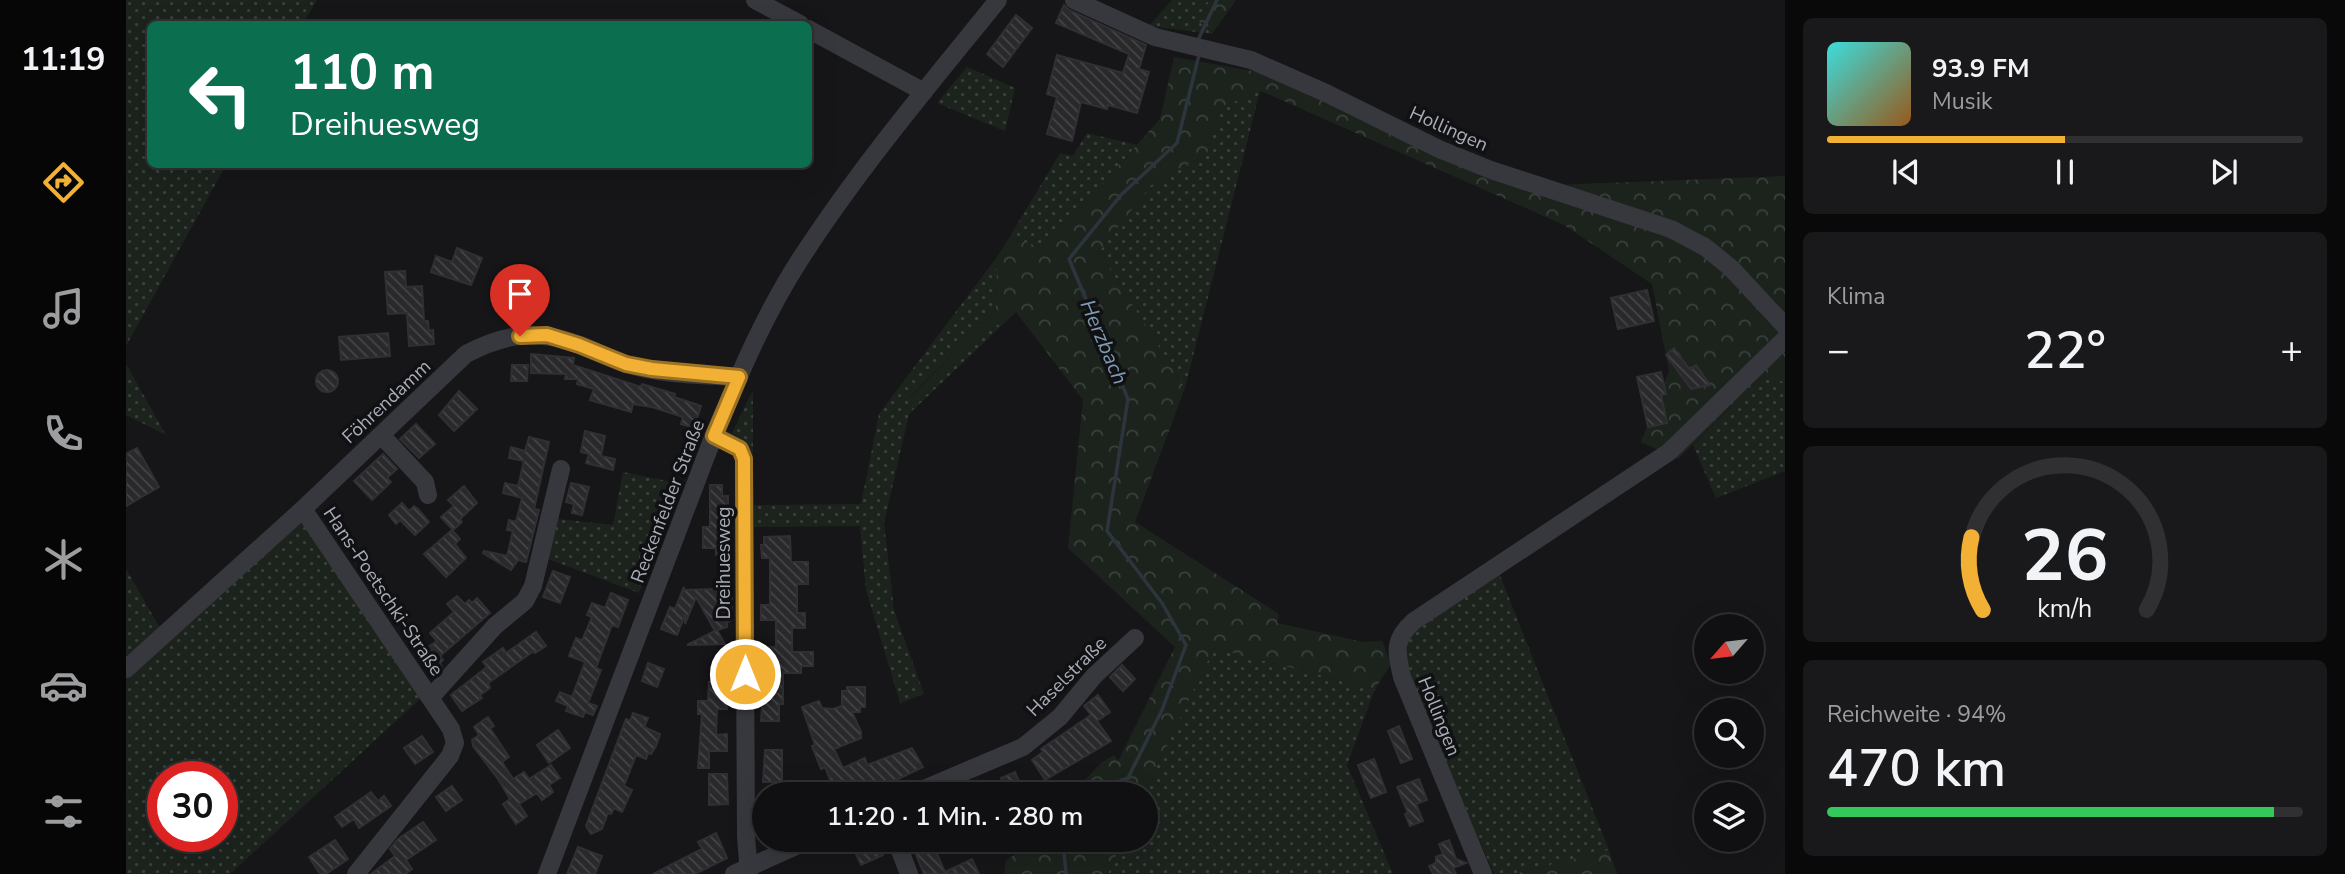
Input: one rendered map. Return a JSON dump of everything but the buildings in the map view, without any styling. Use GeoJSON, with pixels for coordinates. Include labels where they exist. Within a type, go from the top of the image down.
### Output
{"type":"FeatureCollection","features":[{"type":"Feature","properties":{"kind":"street"},"geometry":{"type":"LineString","coordinates":[[755,0],[794,21]]}},
{"type":"Feature","properties":{"kind":"street","name":"Reckenfelder Straße"},"geometry":{"type":"LineString","coordinates":[[547,874],[739,377],[800,260],[850,187],[998,0]]}},
{"type":"Feature","properties":{"kind":"street","name":"Hollingen"},"geometry":{"type":"LineString","coordinates":[[1074,0],[1155,37],[1251,60],[1326,93],[1439,149],[1490,170],[1671,229],[1705,247],[1760,298],[1785,326]]}},
{"type":"Feature","properties":{"kind":"street"},"geometry":{"type":"LineString","coordinates":[[812,31],[923,92]]}},
{"type":"Feature","properties":{"kind":"street"},"geometry":{"type":"LineString","coordinates":[[1760,298],[1785,309]]}},
{"type":"Feature","properties":{"kind":"street","name":"Föhrendamm"},"geometry":{"type":"LineString","coordinates":[[126,669],[303,509],[466,354],[493,340],[547,335],[626,364],[683,374],[739,377]]}},
{"type":"Feature","properties":{"kind":"street","name":"Hollingen"},"geometry":{"type":"LineString","coordinates":[[1483,874],[1402,677],[1396,653],[1400,634],[1425,614],[1669,452],[1785,339]]}},
{"type":"Feature","properties":{"kind":"street"},"geometry":{"type":"LineString","coordinates":[[381,435],[425,482],[428,495]]}},
{"type":"Feature","properties":{"kind":"street","name":"Dreihuesweg"},"geometry":{"type":"LineString","coordinates":[[714,436],[740,449],[744,459],[744,872]]}},
{"type":"Feature","properties":{"kind":"street","name":"Hans-Poetschki-Straße"},"geometry":{"type":"LineString","coordinates":[[431,697],[489,633],[525,600],[533,586],[561,469]]}},
{"type":"Feature","properties":{"kind":"street","name":"Hans-Poetschki-Straße"},"geometry":{"type":"LineString","coordinates":[[303,509],[431,697],[451,729],[455,743],[450,756],[356,874]]}},
{"type":"Feature","properties":{"kind":"street","name":"Haselstraße"},"geometry":{"type":"LineString","coordinates":[[940,782],[1023,747],[1060,718],[1094,676],[1135,638]]}},
{"type":"Feature","properties":{"kind":"street"},"geometry":{"type":"LineString","coordinates":[[744,872],[785,852]]}},
{"type":"Feature","properties":{"kind":"street"},"geometry":{"type":"LineString","coordinates":[[901,852],[909,874]]}},
{"type":"Feature","properties":{"kind":"green space"},"geometry":{"type":"Polygon","coordinates":[[[126,0],[317,0],[305,21],[147,21],[147,168],[224,168],[126,346],[126,0]]]}},
{"type":"Feature","properties":{"kind":"green space"},"geometry":{"type":"Polygon","coordinates":[[[1172,0],[1210,0],[1198,20],[1212,34],[1149,26],[1172,0]]]}},
{"type":"Feature","properties":{"kind":"green space"},"geometry":{"type":"Polygon","coordinates":[[[1210,0],[1236,0],[1212,34],[1198,20],[1210,0]]]}},
{"type":"Feature","properties":{"kind":"green space"},"geometry":{"type":"Polygon","coordinates":[[[1174,57],[1263,73],[1530,186],[1785,176],[1785,383],[1766,372],[1678,459],[1641,442],[1669,371],[1652,284],[1564,225],[1261,91],[1221,107],[1207,154],[1151,185],[1099,252],[1185,388],[1135,522],[1279,614],[1277,623],[1364,642],[1382,641],[1391,664],[1375,689],[1214,648],[1149,782],[1088,782],[1086,779],[1101,763],[1114,755],[1118,761],[1175,647],[1068,548],[1083,400],[1016,312],[983,335],[916,401],[910,398],[996,309],[997,257],[1009,238],[1045,248],[1160,119],[1174,57]]]}},
{"type":"Feature","properties":{"kind":"green space"},"geometry":{"type":"Polygon","coordinates":[[[967,67],[1015,88],[1005,131],[937,103],[967,67]]]}},
{"type":"Feature","properties":{"kind":"green space"},"geometry":{"type":"Polygon","coordinates":[[[1260,91],[1185,388],[1099,252],[1151,185],[1207,154],[1221,107],[1260,91]]]}},
{"type":"Feature","properties":{"kind":"green space"},"geometry":{"type":"Polygon","coordinates":[[[1087,133],[1137,145],[1045,248],[1009,238],[1060,153],[1073,156],[1087,133]]]}},
{"type":"Feature","properties":{"kind":"green space"},"geometry":{"type":"Polygon","coordinates":[[[997,257],[996,309],[910,397],[916,400],[983,335],[1016,312],[909,414],[884,523],[894,610],[924,694],[900,703],[866,590],[860,526],[754,527],[754,505],[861,504],[879,414],[997,257]]]}},
{"type":"Feature","properties":{"kind":"green space"},"geometry":{"type":"Polygon","coordinates":[[[126,364],[166,435],[126,415],[126,364]]]}},
{"type":"Feature","properties":{"kind":"green space"},"geometry":{"type":"Polygon","coordinates":[[[1766,372],[1785,383],[1785,471],[1716,498],[1693,445],[1766,372]]]}},
{"type":"Feature","properties":{"kind":"green space"},"geometry":{"type":"Polygon","coordinates":[[[753,390],[753,455],[744,442],[732,433],[753,390]]]}},
{"type":"Feature","properties":{"kind":"green space"},"geometry":{"type":"Polygon","coordinates":[[[623,472],[682,484],[639,593],[548,559],[558,519],[613,525],[623,472]]]}},
{"type":"Feature","properties":{"kind":"green space"},"geometry":{"type":"Polygon","coordinates":[[[301,517],[421,698],[230,874],[126,874],[126,678],[301,517]]]}},
{"type":"Feature","properties":{"kind":"green space"},"geometry":{"type":"Polygon","coordinates":[[[126,569],[160,628],[126,657],[126,569]]]}},
{"type":"Feature","properties":{"kind":"green space"},"geometry":{"type":"Polygon","coordinates":[[[1499,573],[1609,850],[1514,874],[1494,874],[1408,674],[1403,654],[1405,641],[1420,624],[1499,573]]]}},
{"type":"Feature","properties":{"kind":"green space"},"geometry":{"type":"Polygon","coordinates":[[[1214,648],[1375,689],[1347,765],[1393,874],[1108,874],[1118,852],[1158,852],[1158,782],[1149,782],[1214,648]]]}},
{"type":"Feature","properties":{"kind":"green space"},"geometry":{"type":"Polygon","coordinates":[[[1609,850],[1617,874],[1514,874],[1609,850]]]}},
{"type":"Feature","properties":{"kind":"green space"},"geometry":{"type":"Polygon","coordinates":[[[1019,852],[1118,852],[1108,874],[1004,874],[1006,860],[1019,852]]]}},
{"type":"Feature","properties":{"kind":"waterway","name":"Herzbach"},"geometry":{"type":"LineString","coordinates":[[1198,40],[1217,0]]}},
{"type":"Feature","properties":{"kind":"waterway","name":"Herzbach"},"geometry":{"type":"LineString","coordinates":[[1118,782],[1128,778],[1162,710],[1186,645],[1162,603],[1107,531],[1128,399],[1069,259],[1121,195],[1177,143],[1199,55]]}},
{"type":"Feature","properties":{"kind":"waterway","name":"Herzbach"},"geometry":{"type":"LineString","coordinates":[[1064,852],[1066,874]]}},
{"type":"Feature","properties":{"kind":"route"},"geometry":{"type":"LineString","coordinates":[[520,336],[547,335],[626,364],[652,369],[683,374],[739,377],[714,436],[740,449],[744,459],[745,674]]}}]}
